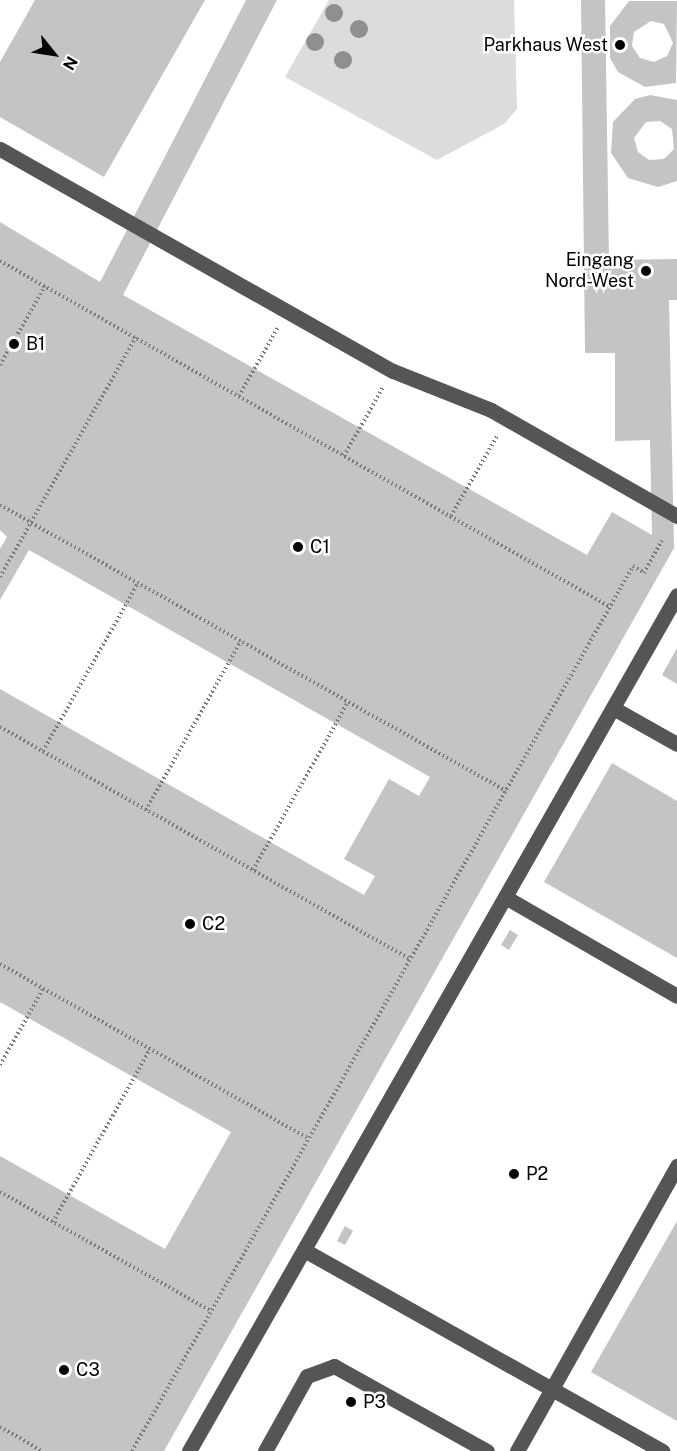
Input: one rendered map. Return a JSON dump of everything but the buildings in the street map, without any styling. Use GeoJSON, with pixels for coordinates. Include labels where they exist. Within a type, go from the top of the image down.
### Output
{"type":"FeatureCollection","features":[{"type":"Feature","properties":{"kind":"lane"},"geometry":{"type":"LineString","coordinates":[[0,149],[393,371],[507,419],[677,516]]}},
{"type":"Feature","properties":{"kind":"lane"},"geometry":{"type":"LineString","coordinates":[[189,1451],[677,595]]}},
{"type":"Feature","properties":{"kind":"lane"},"geometry":{"type":"LineString","coordinates":[[613,708],[677,744]]}},
{"type":"Feature","properties":{"kind":"lane"},"geometry":{"type":"LineString","coordinates":[[505,897],[677,996]]}},
{"type":"Feature","properties":{"kind":"lane"},"geometry":{"type":"LineString","coordinates":[[517,1451],[677,1166]]}},
{"type":"Feature","properties":{"kind":"lane"},"geometry":{"type":"LineString","coordinates":[[304,1250],[662,1451]]}},
{"type":"Feature","properties":{"kind":"lane"},"geometry":{"type":"LineString","coordinates":[[265,1451],[307,1376],[334,1366],[487,1451]]}},
{"type":"Feature","properties":{"kind":"path"},"geometry":{"type":"LineString","coordinates":[[0,261],[610,607]]}},
{"type":"Feature","properties":{"kind":"path"},"geometry":{"type":"LineString","coordinates":[[0,365],[45,286]]}},
{"type":"Feature","properties":{"kind":"path"},"geometry":{"type":"LineString","coordinates":[[239,396],[287,311]]}},
{"type":"Feature","properties":{"kind":"path"},"geometry":{"type":"LineString","coordinates":[[0,577],[136,337]]}},
{"type":"Feature","properties":{"kind":"path"},"geometry":{"type":"LineString","coordinates":[[344,456],[393,371]]}},
{"type":"Feature","properties":{"kind":"path"},"geometry":{"type":"LineString","coordinates":[[451,516],[507,419]]}},
{"type":"Feature","properties":{"kind":"path"},"geometry":{"type":"LineString","coordinates":[[0,505],[506,791]]}},
{"type":"Feature","properties":{"kind":"path"},"geometry":{"type":"LineString","coordinates":[[132,1451],[633,566],[644,573],[662,541]]}},
{"type":"Feature","properties":{"kind":"path"},"geometry":{"type":"LineString","coordinates":[[43,751],[138,583]]}},
{"type":"Feature","properties":{"kind":"path"},"geometry":{"type":"LineString","coordinates":[[146,810],[241,641]]}},
{"type":"Feature","properties":{"kind":"path"},"geometry":{"type":"LineString","coordinates":[[253,870],[348,702]]}},
{"type":"Feature","properties":{"kind":"path"},"geometry":{"type":"LineString","coordinates":[[0,727],[410,959]]}},
{"type":"Feature","properties":{"kind":"path"},"geometry":{"type":"LineString","coordinates":[[0,964],[309,1139]]}},
{"type":"Feature","properties":{"kind":"path"},"geometry":{"type":"LineString","coordinates":[[0,1065],[43,989]]}},
{"type":"Feature","properties":{"kind":"path"},"geometry":{"type":"LineString","coordinates":[[53,1222],[150,1049]]}},
{"type":"Feature","properties":{"kind":"path"},"geometry":{"type":"LineString","coordinates":[[0,1192],[211,1311]]}},
{"type":"Feature","properties":{"kind":"path"},"geometry":{"type":"LineString","coordinates":[[0,1427],[42,1451]]}},
{"type":"Feature","properties":{"kind":"shaded area"},"geometry":{"type":"Polygon","coordinates":[[[329,0],[514,0],[517,109],[504,124],[437,160],[285,77],[329,0]]]}},
{"type":"Feature","properties":{"kind":"place","name":"Parkhaus West"},"geometry":{"type":"Point","coordinates":[620,45]}},
{"type":"Feature","properties":{"kind":"place","name":"Eingang Nord-West"},"geometry":{"type":"Point","coordinates":[646,271]}},
{"type":"Feature","properties":{"kind":"place","name":"B1"},"geometry":{"type":"Point","coordinates":[14,344]}},
{"type":"Feature","properties":{"kind":"place","name":"C1"},"geometry":{"type":"Point","coordinates":[298,547]}},
{"type":"Feature","properties":{"kind":"place","name":"C2"},"geometry":{"type":"Point","coordinates":[190,924]}},
{"type":"Feature","properties":{"kind":"place","name":"P2"},"geometry":{"type":"Point","coordinates":[514,1174]}},
{"type":"Feature","properties":{"kind":"place","name":"C3"},"geometry":{"type":"Point","coordinates":[64,1370]}},
{"type":"Feature","properties":{"kind":"place","name":"P3"},"geometry":{"type":"Point","coordinates":[351,1402]}}]}
